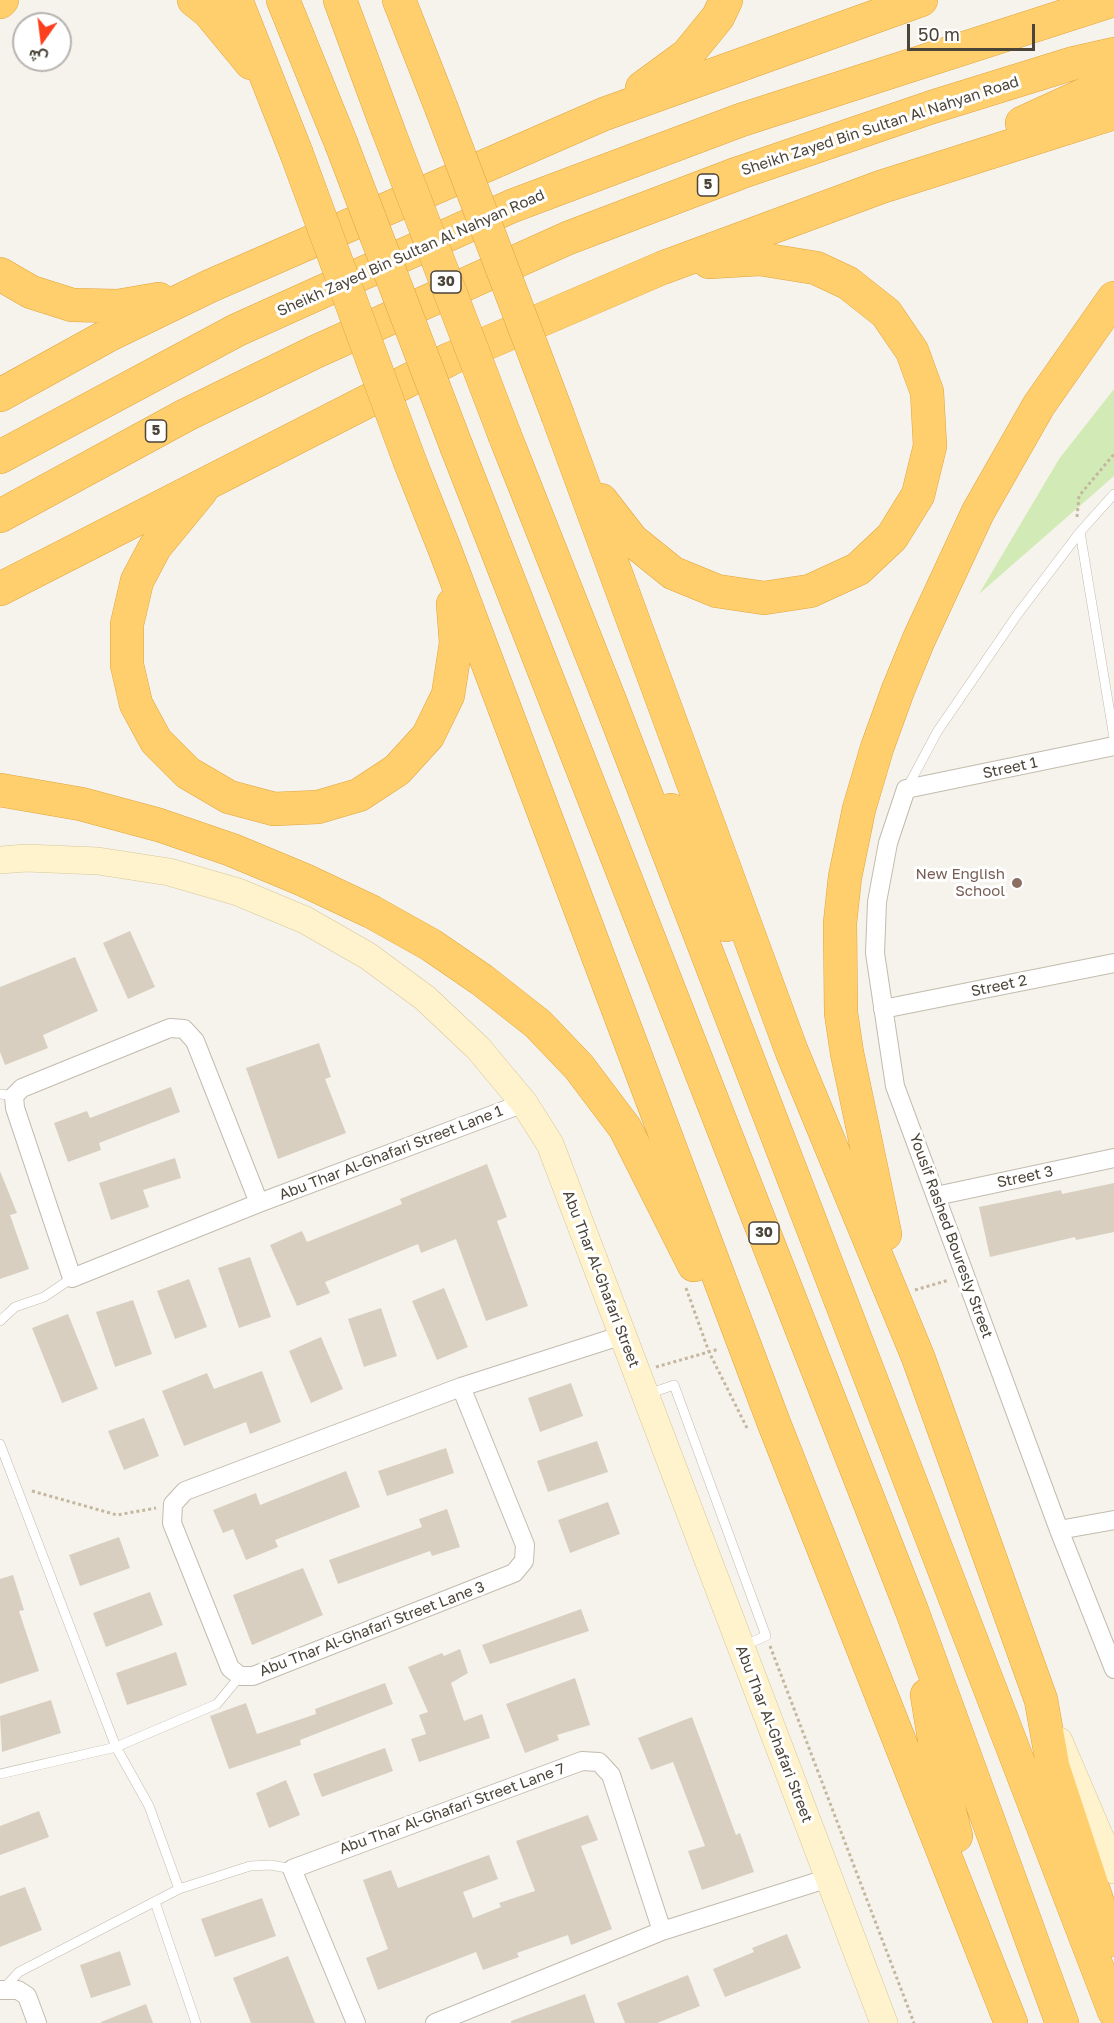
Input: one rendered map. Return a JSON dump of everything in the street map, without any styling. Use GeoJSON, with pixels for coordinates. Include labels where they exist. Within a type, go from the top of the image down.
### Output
{"type":"FeatureCollection","features":[{"type":"Feature","properties":{"kind":"highway"},"geometry":{"type":"LineString","coordinates":[[194,0],[209,12],[272,87]]}},
{"type":"Feature","properties":{"kind":"highway"},"geometry":{"type":"LineString","coordinates":[[236,0],[272,87],[410,462],[446,550],[775,1425],[1011,2023]]}},
{"type":"Feature","properties":{"kind":"highway","name":"30"},"geometry":{"type":"LineString","coordinates":[[283,0],[341,143],[457,448],[912,1611],[1062,2023]]}},
{"type":"Feature","properties":{"kind":"highway","name":"30"},"geometry":{"type":"LineString","coordinates":[[340,0],[505,436],[612,706],[1114,2011]]}},
{"type":"Feature","properties":{"kind":"highway"},"geometry":{"type":"LineString","coordinates":[[399,0],[579,470],[792,1052],[907,1302]]}},
{"type":"Feature","properties":{"kind":"highway"},"geometry":{"type":"LineString","coordinates":[[408,0],[420,55]]}},
{"type":"Feature","properties":{"kind":"highway"},"geometry":{"type":"LineString","coordinates":[[604,114],[687,55],[714,22],[726,0]]}},
{"type":"Feature","properties":{"kind":"highway"},"geometry":{"type":"LineString","coordinates":[[0,395],[107,336],[210,285],[604,114],[921,0]]}},
{"type":"Feature","properties":{"kind":"highway","name":"Sheikh Zayed Bin Sultan Al Nahyan Road"},"geometry":{"type":"LineString","coordinates":[[0,457],[237,330],[512,206],[741,120],[1114,0]]}},
{"type":"Feature","properties":{"kind":"highway","name":"Sheikh Zayed Bin Sultan Al Nahyan Road"},"geometry":{"type":"LineString","coordinates":[[0,516],[186,415],[315,352],[568,238],[740,173],[932,107],[1074,63],[1114,54]]}},
{"type":"Feature","properties":{"kind":"highway"},"geometry":{"type":"LineString","coordinates":[[881,187],[1114,81]]}},
{"type":"Feature","properties":{"kind":"highway"},"geometry":{"type":"LineString","coordinates":[[0,589],[450,358],[662,268],[881,187],[1114,113]]}},
{"type":"Feature","properties":{"kind":"highway"},"geometry":{"type":"LineString","coordinates":[[579,470],[621,528],[657,563],[698,585],[746,597],[795,595],[842,579],[870,560],[892,537],[918,495],[930,446],[927,392],[918,364],[905,338],[874,302],[833,275],[787,261],[741,259],[662,268]]}},
{"type":"Feature","properties":{"kind":"highway"},"geometry":{"type":"LineString","coordinates":[[0,274],[43,297],[86,306],[132,305],[210,285]]}},
{"type":"Feature","properties":{"kind":"highway"},"geometry":{"type":"LineString","coordinates":[[1114,298],[1040,405],[978,512],[919,639],[877,748],[852,838],[840,923],[841,1013],[857,1106],[907,1302],[1041,1700],[1053,1767],[1114,1953]]}},
{"type":"Feature","properties":{"kind":"highway"},"geometry":{"type":"LineString","coordinates":[[212,479],[167,532],[143,568],[129,609],[126,639],[127,665],[132,691],[142,717],[165,751],[200,782],[241,802],[290,810],[345,801],[384,781],[420,747],[442,710],[455,659],[455,622],[446,550]]}},
{"type":"Feature","properties":{"kind":"highway"},"geometry":{"type":"LineString","coordinates":[[612,706],[685,833],[756,990],[792,1052]]}},
{"type":"Feature","properties":{"kind":"highway"},"geometry":{"type":"LineString","coordinates":[[0,790],[81,804],[159,825],[304,880],[431,945],[482,980],[538,1024],[579,1067],[625,1128],[775,1425]]}},
{"type":"Feature","properties":{"kind":"highway"},"geometry":{"type":"LineString","coordinates":[[912,1611],[940,1774],[993,1977]]}},
{"type":"Feature","properties":{"kind":"street","name":"Street 1"},"geometry":{"type":"LineString","coordinates":[[906,789],[1114,746]]}},
{"type":"Feature","properties":{"kind":"street","name":"Yousif Rashed Bouresly Street"},"geometry":{"type":"LineString","coordinates":[[906,789],[888,843],[877,903],[875,953],[895,1086],[1059,1530],[1114,1669]]}},
{"type":"Feature","properties":{"kind":"street","name":"Abu Thar Al-Ghafari Street"},"geometry":{"type":"LineString","coordinates":[[0,860],[26,858],[98,861],[169,872],[238,892],[305,920],[368,956],[425,999],[478,1048],[524,1103],[550,1144],[884,2023]]}},
{"type":"Feature","properties":{"kind":"street","name":"Street 2"},"geometry":{"type":"LineString","coordinates":[[883,1009],[1114,963]]}},
{"type":"Feature","properties":{"kind":"street","name":"Abu Thar Al-Ghafari Street Lane 1"},"geometry":{"type":"LineString","coordinates":[[259,1203],[195,1041],[184,1029],[170,1028],[7,1095],[15,1108],[72,1278],[259,1203],[524,1103]]}},
{"type":"Feature","properties":{"kind":"street","name":"Street 3"},"geometry":{"type":"LineString","coordinates":[[936,1196],[1114,1158]]}},
{"type":"Feature","properties":{"kind":"street"},"geometry":{"type":"LineString","coordinates":[[173,1504],[185,1491],[461,1388],[622,1335]]}},
{"type":"Feature","properties":{"kind":"street","name":"Abu Thar Al-Ghafari Street Lane 3"},"geometry":{"type":"LineString","coordinates":[[173,1504],[172,1523],[176,1534],[230,1668],[240,1676],[253,1676],[514,1573],[524,1561],[525,1545],[461,1388]]}},
{"type":"Feature","properties":{"kind":"street"},"geometry":{"type":"LineString","coordinates":[[1059,1530],[1114,1521]]}},
{"type":"Feature","properties":{"kind":"street"},"geometry":{"type":"LineString","coordinates":[[1041,1700],[1114,1870]]}},
{"type":"Feature","properties":{"kind":"street","name":"Abu Thar Al-Ghafari Street Lane 7"},"geometry":{"type":"LineString","coordinates":[[292,1869],[582,1761],[599,1762],[611,1775],[662,1931]]}},
{"type":"Feature","properties":{"kind":"street"},"geometry":{"type":"LineString","coordinates":[[292,1869],[356,2023]]}},
{"type":"Feature","properties":{"kind":"street"},"geometry":{"type":"LineString","coordinates":[[435,2023],[662,1931],[829,1878]]}},
{"type":"Feature","properties":{"kind":"street"},"geometry":{"type":"LineString","coordinates":[[2,1989],[18,1990],[27,1996],[37,2023]]}},
{"type":"Feature","properties":{"kind":"lane"},"geometry":{"type":"LineString","coordinates":[[906,789],[943,724],[1017,615],[1080,532],[1114,494]]}},
{"type":"Feature","properties":{"kind":"lane"},"geometry":{"type":"LineString","coordinates":[[1080,532],[1114,738]]}},
{"type":"Feature","properties":{"kind":"lane"},"geometry":{"type":"LineString","coordinates":[[0,1321],[15,1307],[44,1297],[72,1278]]}},
{"type":"Feature","properties":{"kind":"lane"},"geometry":{"type":"LineString","coordinates":[[641,1384],[674,1385],[766,1636],[741,1647]]}},
{"type":"Feature","properties":{"kind":"lane"},"geometry":{"type":"LineString","coordinates":[[0,1444],[3,1461],[17,1486],[116,1747],[149,1806],[179,1889]]}},
{"type":"Feature","properties":{"kind":"lane"},"geometry":{"type":"LineString","coordinates":[[0,1774],[116,1747],[217,1704],[240,1676]]}},
{"type":"Feature","properties":{"kind":"lane"},"geometry":{"type":"LineString","coordinates":[[2,1989],[20,1972],[179,1889],[250,1866],[271,1865],[292,1869]]}},
{"type":"Feature","properties":{"kind":"lane"},"geometry":{"type":"LineString","coordinates":[[155,1902],[196,2023]]}},
{"type":"Feature","properties":{"kind":"path"},"geometry":{"type":"LineString","coordinates":[[1080,532],[1075,512],[1079,496],[1114,454]]}},
{"type":"Feature","properties":{"kind":"path"},"geometry":{"type":"LineString","coordinates":[[907,1302],[965,1275]]}},
{"type":"Feature","properties":{"kind":"path"},"geometry":{"type":"LineString","coordinates":[[641,1384],[709,1352]]}},
{"type":"Feature","properties":{"kind":"path"},"geometry":{"type":"LineString","coordinates":[[17,1486],[117,1515],[173,1504]]}},
{"type":"Feature","properties":{"kind":"path"},"geometry":{"type":"LineString","coordinates":[[766,1636],[914,2023]]}},
{"type":"Feature","properties":{"kind":"green space"},"geometry":{"type":"Polygon","coordinates":[[[1114,389],[1114,476],[979,594],[1059,459],[1114,389]]]}},
{"type":"Feature","properties":{"kind":"building"},"geometry":{"type":"Polygon","coordinates":[[[130,931],[155,987],[128,999],[103,943],[130,931]]]}},
{"type":"Feature","properties":{"kind":"building"},"geometry":{"type":"Polygon","coordinates":[[[75,957],[98,1011],[43,1035],[48,1048],[5,1065],[0,1052],[0,987],[75,957]]]}},
{"type":"Feature","properties":{"kind":"building"},"geometry":{"type":"Polygon","coordinates":[[[319,1043],[331,1077],[325,1079],[346,1133],[278,1159],[246,1068],[319,1043]]]}},
{"type":"Feature","properties":{"kind":"building"},"geometry":{"type":"Polygon","coordinates":[[[171,1087],[180,1112],[99,1143],[101,1150],[68,1162],[54,1123],[87,1111],[90,1118],[171,1087]]]}},
{"type":"Feature","properties":{"kind":"building"},"geometry":{"type":"Polygon","coordinates":[[[175,1158],[181,1178],[143,1190],[149,1207],[111,1220],[99,1183],[175,1158]]]}},
{"type":"Feature","properties":{"kind":"building"},"geometry":{"type":"Polygon","coordinates":[[[487,1164],[507,1217],[497,1221],[528,1306],[486,1321],[456,1239],[421,1253],[418,1244],[325,1282],[330,1293],[297,1306],[270,1245],[302,1231],[307,1242],[402,1204],[400,1199],[487,1164]]]}},
{"type":"Feature","properties":{"kind":"building"},"geometry":{"type":"Polygon","coordinates":[[[0,1171],[17,1213],[10,1215],[29,1269],[0,1279],[0,1171]]]}},
{"type":"Feature","properties":{"kind":"building"},"geometry":{"type":"Polygon","coordinates":[[[1114,1183],[1114,1232],[1076,1240],[1075,1237],[990,1257],[979,1207],[1061,1190],[1062,1194],[1114,1183]]]}},
{"type":"Feature","properties":{"kind":"building"},"geometry":{"type":"Polygon","coordinates":[[[250,1257],[271,1317],[239,1328],[218,1268],[250,1257]]]}},
{"type":"Feature","properties":{"kind":"building"},"geometry":{"type":"Polygon","coordinates":[[[189,1279],[207,1327],[175,1339],[157,1291],[189,1279]]]}},
{"type":"Feature","properties":{"kind":"building"},"geometry":{"type":"Polygon","coordinates":[[[444,1288],[468,1347],[437,1360],[412,1301],[444,1288]]]}},
{"type":"Feature","properties":{"kind":"building"},"geometry":{"type":"Polygon","coordinates":[[[133,1300],[152,1354],[115,1367],[96,1312],[133,1300]]]}},
{"type":"Feature","properties":{"kind":"building"},"geometry":{"type":"Polygon","coordinates":[[[381,1308],[397,1356],[364,1367],[348,1319],[381,1308]]]}},
{"type":"Feature","properties":{"kind":"building"},"geometry":{"type":"Polygon","coordinates":[[[68,1314],[98,1389],[62,1403],[32,1328],[68,1314]]]}},
{"type":"Feature","properties":{"kind":"building"},"geometry":{"type":"Polygon","coordinates":[[[321,1337],[343,1389],[311,1403],[289,1351],[321,1337]]]}},
{"type":"Feature","properties":{"kind":"building"},"geometry":{"type":"Polygon","coordinates":[[[262,1371],[281,1422],[250,1434],[246,1422],[184,1446],[162,1391],[207,1373],[214,1389],[262,1371]]]}},
{"type":"Feature","properties":{"kind":"building"},"geometry":{"type":"Polygon","coordinates":[[[571,1383],[583,1416],[540,1432],[528,1398],[571,1383]]]}},
{"type":"Feature","properties":{"kind":"building"},"geometry":{"type":"Polygon","coordinates":[[[144,1418],[159,1456],[124,1470],[108,1431],[144,1418]]]}},
{"type":"Feature","properties":{"kind":"building"},"geometry":{"type":"Polygon","coordinates":[[[597,1441],[608,1472],[548,1492],[537,1461],[597,1441]]]}},
{"type":"Feature","properties":{"kind":"building"},"geometry":{"type":"Polygon","coordinates":[[[446,1448],[454,1473],[387,1496],[378,1471],[446,1448]]]}},
{"type":"Feature","properties":{"kind":"building"},"geometry":{"type":"Polygon","coordinates":[[[346,1471],[360,1507],[275,1540],[278,1547],[246,1560],[233,1529],[223,1533],[213,1510],[256,1493],[260,1505],[346,1471]]]}},
{"type":"Feature","properties":{"kind":"building"},"geometry":{"type":"Polygon","coordinates":[[[608,1502],[620,1534],[570,1553],[558,1520],[608,1502]]]}},
{"type":"Feature","properties":{"kind":"building"},"geometry":{"type":"Polygon","coordinates":[[[447,1509],[460,1547],[432,1556],[430,1551],[338,1584],[329,1560],[422,1527],[419,1519],[447,1509]]]}},
{"type":"Feature","properties":{"kind":"building"},"geometry":{"type":"Polygon","coordinates":[[[119,1537],[130,1568],[80,1586],[69,1555],[119,1537]]]}},
{"type":"Feature","properties":{"kind":"building"},"geometry":{"type":"Polygon","coordinates":[[[303,1568],[323,1615],[252,1645],[233,1595],[303,1568]]]}},
{"type":"Feature","properties":{"kind":"building"},"geometry":{"type":"Polygon","coordinates":[[[13,1575],[24,1610],[19,1611],[39,1671],[0,1684],[0,1579],[13,1575]]]}},
{"type":"Feature","properties":{"kind":"building"},"geometry":{"type":"Polygon","coordinates":[[[150,1592],[163,1625],[106,1647],[93,1613],[150,1592]]]}},
{"type":"Feature","properties":{"kind":"building"},"geometry":{"type":"Polygon","coordinates":[[[581,1609],[589,1631],[490,1664],[482,1645],[581,1609]]]}},
{"type":"Feature","properties":{"kind":"building"},"geometry":{"type":"Polygon","coordinates":[[[460,1649],[468,1673],[451,1683],[464,1721],[482,1714],[490,1738],[419,1762],[411,1739],[426,1734],[419,1715],[428,1712],[408,1667],[442,1653],[444,1656],[460,1649]]]}},
{"type":"Feature","properties":{"kind":"building"},"geometry":{"type":"Polygon","coordinates":[[[176,1652],[187,1685],[127,1705],[116,1673],[176,1652]]]}},
{"type":"Feature","properties":{"kind":"building"},"geometry":{"type":"Polygon","coordinates":[[[575,1678],[590,1725],[557,1735],[559,1740],[525,1753],[506,1704],[575,1678]]]}},
{"type":"Feature","properties":{"kind":"building"},"geometry":{"type":"Polygon","coordinates":[[[385,1683],[393,1704],[300,1740],[301,1745],[229,1769],[210,1716],[246,1703],[257,1734],[316,1714],[315,1709],[385,1683]]]}},
{"type":"Feature","properties":{"kind":"building"},"geometry":{"type":"Polygon","coordinates":[[[51,1700],[61,1733],[2,1752],[0,1716],[51,1700]]]}},
{"type":"Feature","properties":{"kind":"building"},"geometry":{"type":"Polygon","coordinates":[[[692,1717],[736,1835],[740,1833],[754,1872],[702,1890],[688,1851],[705,1846],[673,1762],[651,1770],[638,1738],[692,1717]]]}},
{"type":"Feature","properties":{"kind":"building"},"geometry":{"type":"Polygon","coordinates":[[[385,1748],[393,1771],[322,1797],[313,1774],[385,1748]]]}},
{"type":"Feature","properties":{"kind":"building"},"geometry":{"type":"Polygon","coordinates":[[[286,1780],[300,1815],[269,1828],[256,1793],[286,1780]]]}},
{"type":"Feature","properties":{"kind":"building"},"geometry":{"type":"Polygon","coordinates":[[[39,1811],[49,1837],[0,1855],[0,1826],[39,1811]]]}},
{"type":"Feature","properties":{"kind":"building"},"geometry":{"type":"Polygon","coordinates":[[[588,1815],[598,1840],[581,1846],[612,1929],[571,1945],[568,1935],[517,1953],[519,1957],[483,1970],[476,1952],[378,1990],[366,1958],[388,1949],[363,1880],[391,1870],[398,1888],[489,1855],[498,1879],[463,1892],[473,1918],[501,1907],[499,1903],[535,1891],[516,1841],[588,1815]]]}},
{"type":"Feature","properties":{"kind":"building"},"geometry":{"type":"Polygon","coordinates":[[[25,1887],[42,1930],[0,1947],[0,1896],[25,1887]]]}},
{"type":"Feature","properties":{"kind":"building"},"geometry":{"type":"Polygon","coordinates":[[[262,1898],[276,1936],[215,1957],[201,1919],[262,1898]]]}},
{"type":"Feature","properties":{"kind":"building"},"geometry":{"type":"Polygon","coordinates":[[[787,1934],[801,1968],[725,1997],[713,1969],[754,1952],[752,1948],[787,1934]]]}},
{"type":"Feature","properties":{"kind":"building"},"geometry":{"type":"Polygon","coordinates":[[[120,1951],[131,1985],[91,1998],[80,1965],[120,1951]]]}},
{"type":"Feature","properties":{"kind":"building"},"geometry":{"type":"Polygon","coordinates":[[[288,1956],[315,2023],[251,2023],[233,1978],[288,1956]]]}},
{"type":"Feature","properties":{"kind":"building"},"geometry":{"type":"Polygon","coordinates":[[[688,1975],[700,2006],[657,2023],[625,2023],[617,2003],[688,1975]]]}},
{"type":"Feature","properties":{"kind":"building"},"geometry":{"type":"Polygon","coordinates":[[[585,1994],[595,2023],[511,2023],[511,2021],[585,1994]]]}},
{"type":"Feature","properties":{"kind":"building"},"geometry":{"type":"Polygon","coordinates":[[[146,2004],[153,2023],[101,2023],[101,2022],[146,2004]]]}},
{"type":"Feature","properties":{"kind":"place","name":"New English School"},"geometry":{"type":"Point","coordinates":[1017,883]}}]}
